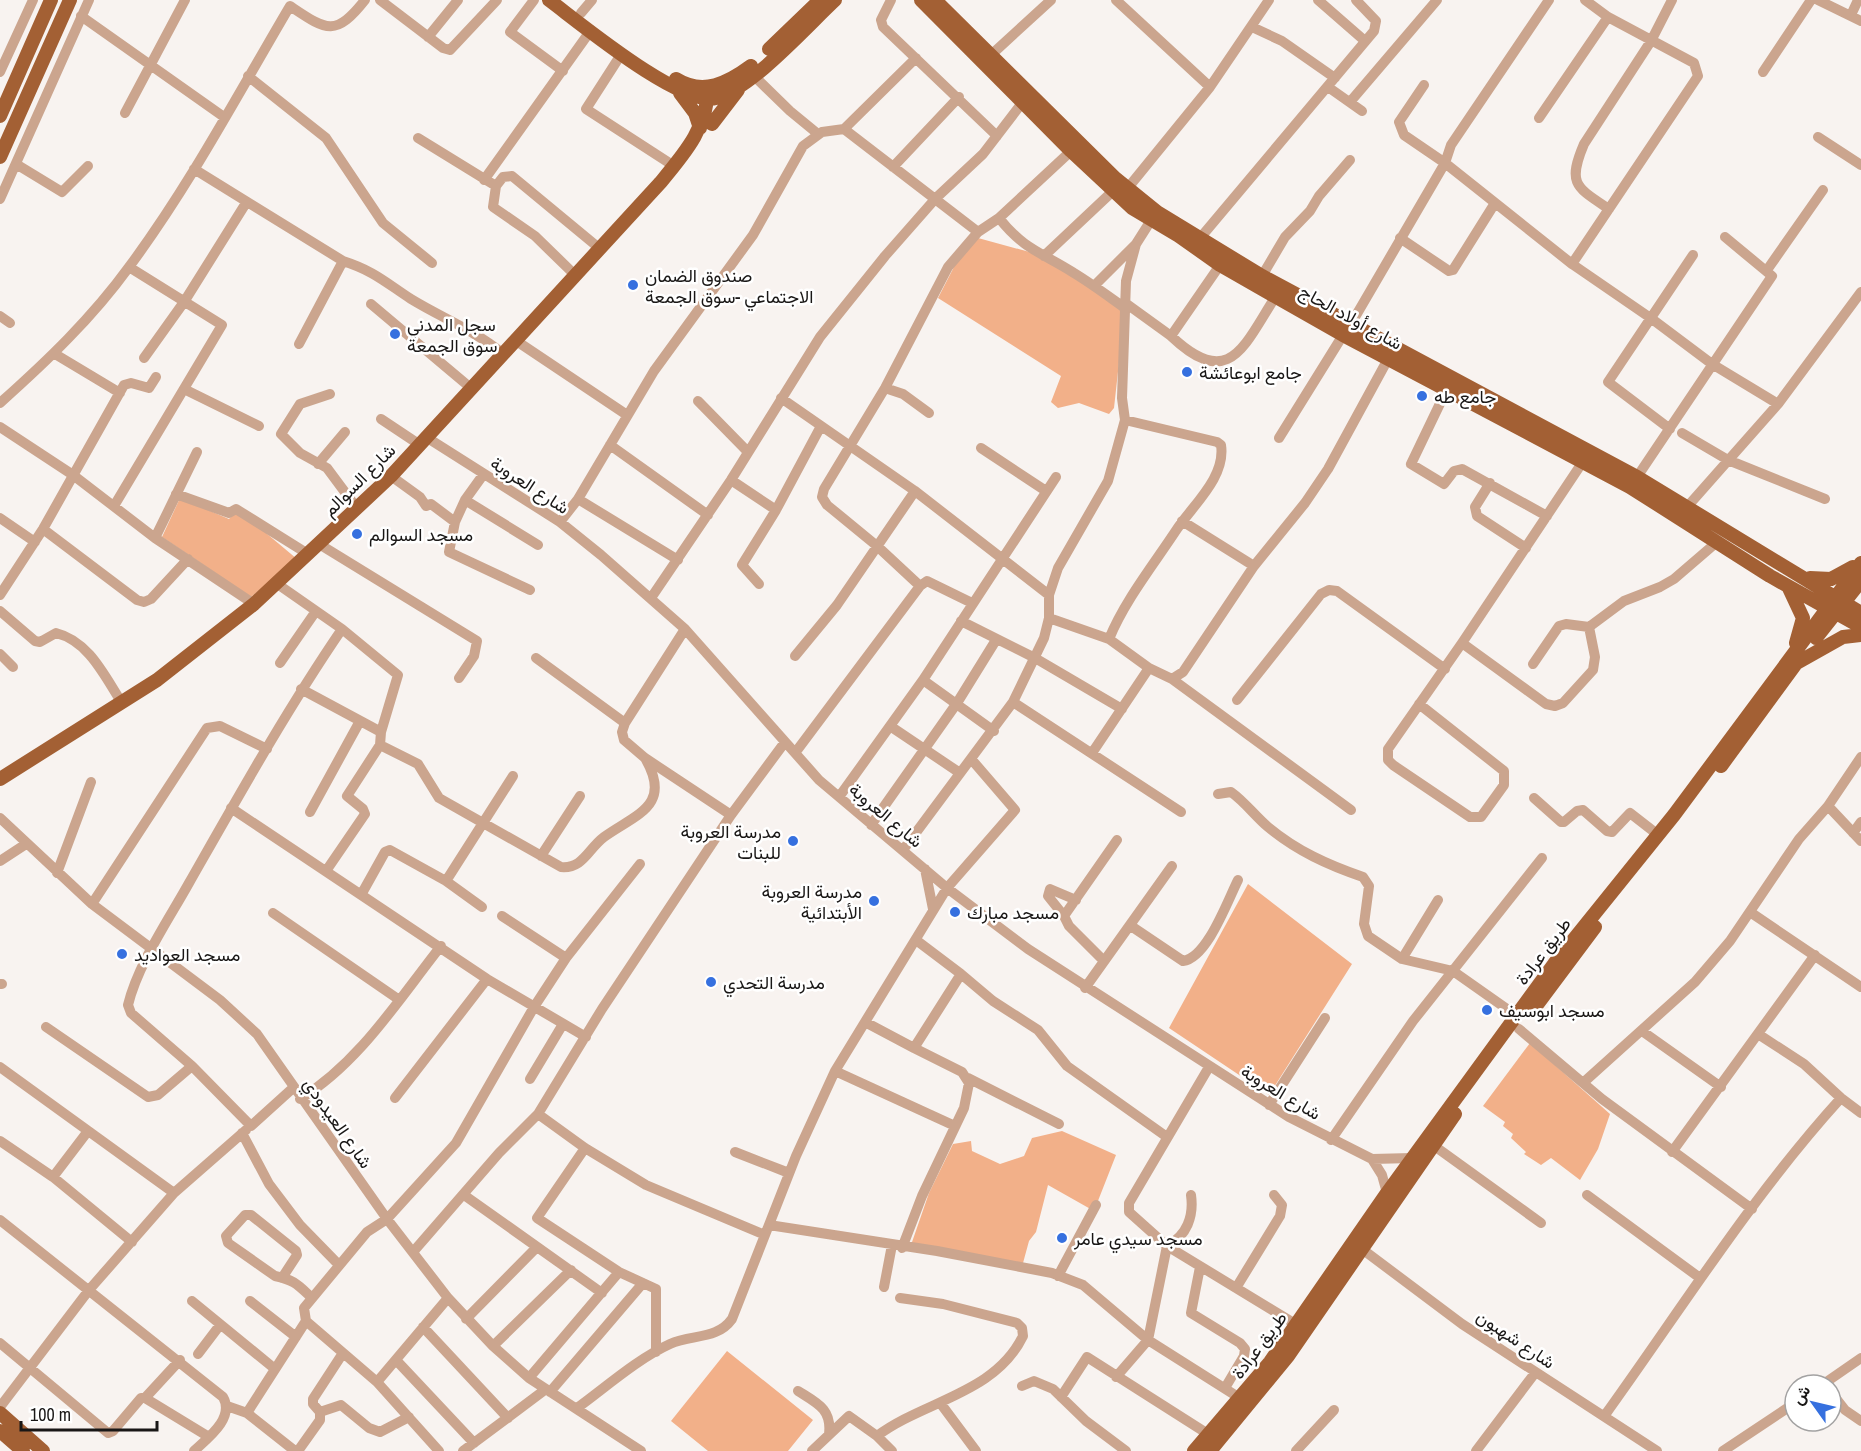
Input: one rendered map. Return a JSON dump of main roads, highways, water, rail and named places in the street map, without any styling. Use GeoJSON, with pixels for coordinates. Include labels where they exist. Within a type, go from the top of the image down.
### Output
{"type":"FeatureCollection","features":[{"type":"Feature","properties":{"kind":"main road"},"geometry":{"type":"LineString","coordinates":[[0,117],[51,0]]}},
{"type":"Feature","properties":{"kind":"main road"},"geometry":{"type":"LineString","coordinates":[[0,157],[70,0]]}},
{"type":"Feature","properties":{"kind":"main road"},"geometry":{"type":"LineString","coordinates":[[549,0],[679,91],[698,99],[712,93],[757,61],[820,0]]}},
{"type":"Feature","properties":{"kind":"main road"},"geometry":{"type":"LineString","coordinates":[[564,0],[632,57],[683,83],[712,93],[734,90],[750,78],[835,0]]}},
{"type":"Feature","properties":{"kind":"main road","name":"شارع أولاد الحاج"},"geometry":{"type":"LineString","coordinates":[[921,0],[1071,151],[1179,236],[1220,265],[1586,456],[1788,586],[1816,592]]}},
{"type":"Feature","properties":{"kind":"main road","name":"شارع أولاد الحاج"},"geometry":{"type":"LineString","coordinates":[[935,0],[992,55],[1120,190]]}},
{"type":"Feature","properties":{"kind":"main road","name":"شارع السوالم"},"geometry":{"type":"LineString","coordinates":[[0,779],[122,704],[195,653],[254,604],[319,544],[391,476],[472,389],[502,353],[674,166],[706,126],[750,78]]}},
{"type":"Feature","properties":{"kind":"main road"},"geometry":{"type":"LineString","coordinates":[[679,91],[706,126]]}},
{"type":"Feature","properties":{"kind":"main road"},"geometry":{"type":"LineString","coordinates":[[706,126],[712,93]]}},
{"type":"Feature","properties":{"kind":"main road","name":"شارع أولاد الحاج"},"geometry":{"type":"LineString","coordinates":[[1153,216],[1201,237],[1347,330],[1388,359],[1586,456],[1637,477],[1796,574],[1816,592]]}},
{"type":"Feature","properties":{"kind":"main road"},"geometry":{"type":"LineString","coordinates":[[1796,574],[1831,579],[1861,561]]}},
{"type":"Feature","properties":{"kind":"main road","name":"طريق عرادة"},"geometry":{"type":"LineString","coordinates":[[1194,1451],[1208,1434],[1245,1401],[1294,1347],[1518,1022],[1554,964],[1836,604],[1861,561]]}},
{"type":"Feature","properties":{"kind":"main road","name":"طريق عرادة"},"geometry":{"type":"LineString","coordinates":[[1836,604],[1861,580]]}},
{"type":"Feature","properties":{"kind":"main road"},"geometry":{"type":"LineString","coordinates":[[1788,586],[1803,618],[1792,661]]}},
{"type":"Feature","properties":{"kind":"main road"},"geometry":{"type":"LineString","coordinates":[[1816,592],[1836,604],[1861,613]]}},
{"type":"Feature","properties":{"kind":"main road"},"geometry":{"type":"LineString","coordinates":[[1836,604],[1861,627]]}},
{"type":"Feature","properties":{"kind":"main road"},"geometry":{"type":"LineString","coordinates":[[1792,661],[1843,637],[1861,635]]}},
{"type":"Feature","properties":{"kind":"main road","name":"طريق عرادة"},"geometry":{"type":"LineString","coordinates":[[1210,1451],[1412,1158],[1736,746],[1792,661]]}},
{"type":"Feature","properties":{"kind":"main road"},"geometry":{"type":"LineString","coordinates":[[0,1413],[43,1451]]}},
{"type":"Feature","properties":{"kind":"main road"},"geometry":{"type":"LineString","coordinates":[[0,1431],[23,1451]]}},
{"type":"Feature","properties":{"kind":"place","name":"صندوق الضمان الاجتماعي -سوق الجمعة"},"geometry":{"type":"Point","coordinates":[633,285]}},
{"type":"Feature","properties":{"kind":"place","name":"سجل المدني سوق الجمعة"},"geometry":{"type":"Point","coordinates":[395,334]}},
{"type":"Feature","properties":{"kind":"place","name":"جامع ابوعائشة"},"geometry":{"type":"Point","coordinates":[1187,372]}},
{"type":"Feature","properties":{"kind":"place","name":"جامع طه"},"geometry":{"type":"Point","coordinates":[1422,396]}},
{"type":"Feature","properties":{"kind":"place","name":"مسجد السوالم"},"geometry":{"type":"Point","coordinates":[357,534]}},
{"type":"Feature","properties":{"kind":"place","name":"مدرسة العروبة للبنات"},"geometry":{"type":"Point","coordinates":[793,841]}},
{"type":"Feature","properties":{"kind":"place","name":"مدرسة العروبة الأبتدائية"},"geometry":{"type":"Point","coordinates":[874,901]}},
{"type":"Feature","properties":{"kind":"place","name":"مسجد مبارك"},"geometry":{"type":"Point","coordinates":[955,912]}},
{"type":"Feature","properties":{"kind":"place","name":"مسجد العواديد"},"geometry":{"type":"Point","coordinates":[122,954]}},
{"type":"Feature","properties":{"kind":"place","name":"مدرسة التحدي"},"geometry":{"type":"Point","coordinates":[711,982]}},
{"type":"Feature","properties":{"kind":"place","name":"مسجد ابوسيف"},"geometry":{"type":"Point","coordinates":[1487,1010]}},
{"type":"Feature","properties":{"kind":"place","name":"مسجد سيدي عامر"},"geometry":{"type":"Point","coordinates":[1062,1238]}}]}
